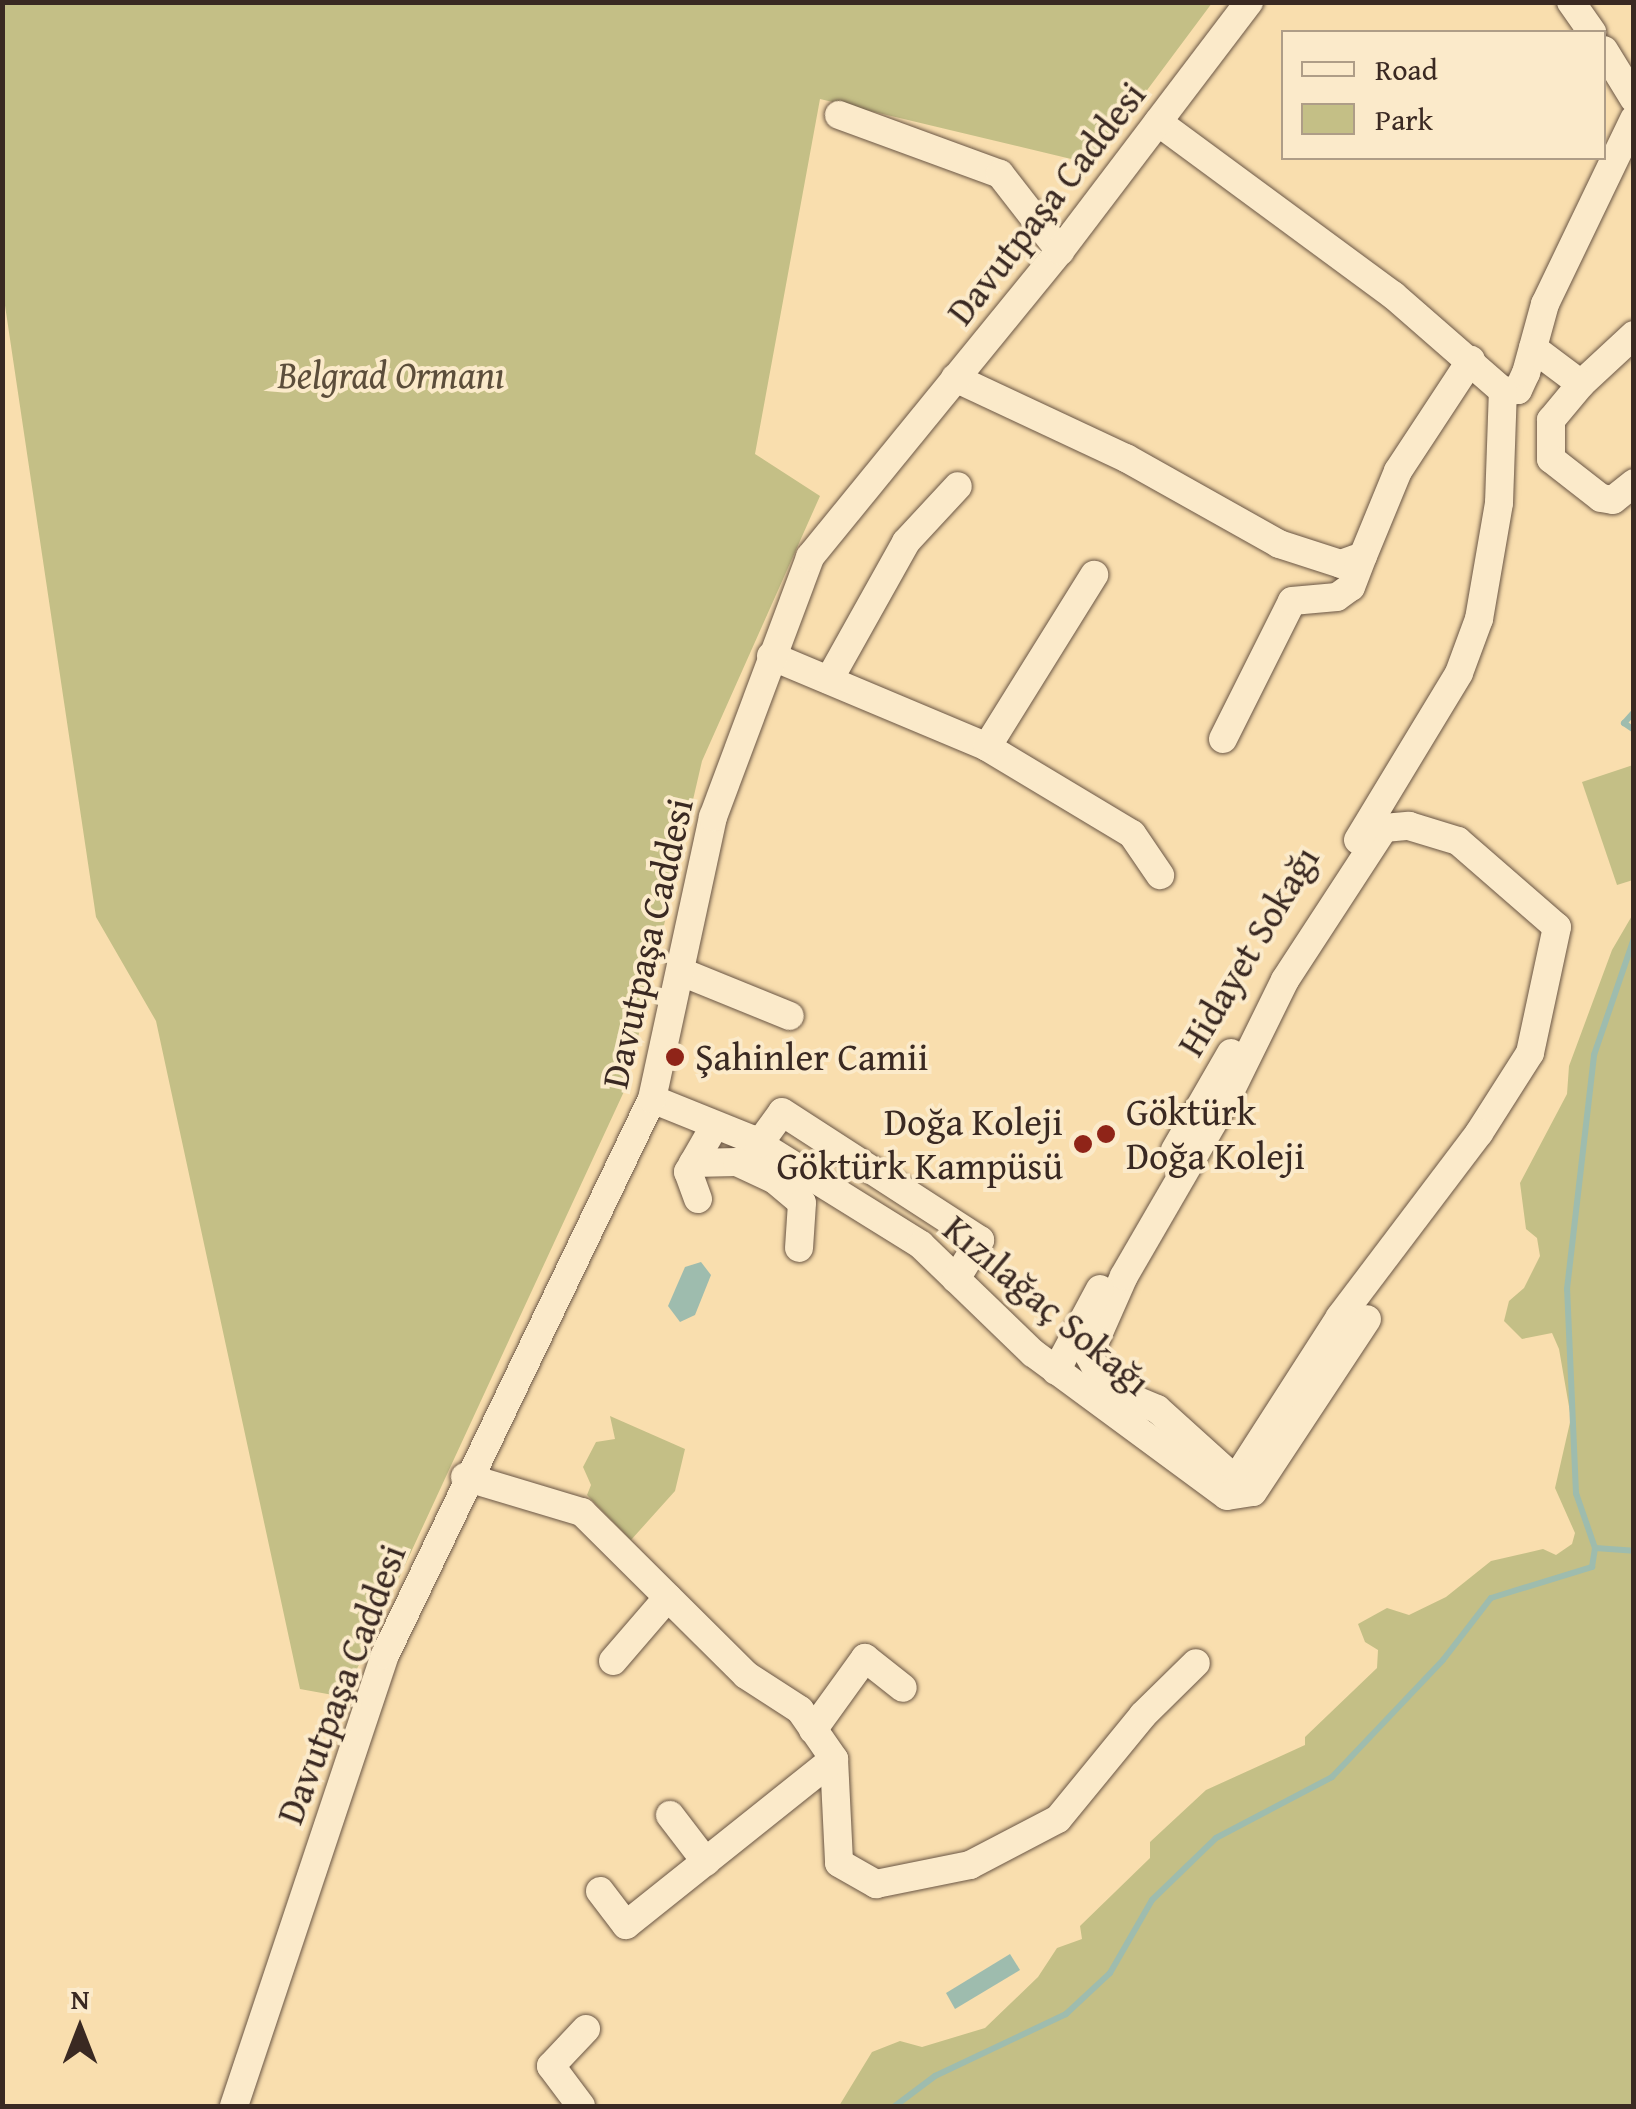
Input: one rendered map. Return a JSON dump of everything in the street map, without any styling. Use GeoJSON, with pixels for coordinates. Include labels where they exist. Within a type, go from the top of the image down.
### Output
{"type":"FeatureCollection","features":[{"type":"Feature","properties":{"kind":"street","name":"Davutpaşa Caddesi"},"geometry":{"type":"LineString","coordinates":[[234,2106],[385,1655],[465,1477],[652,1100],[684,973],[714,817],[770,656],[827,530],[1060,252],[1249,2]]}},
{"type":"Feature","properties":{"kind":"street"},"geometry":{"type":"LineString","coordinates":[[1571,2],[1591,30]]}},
{"type":"Feature","properties":{"kind":"street"},"geometry":{"type":"LineString","coordinates":[[1606,53],[1634,99]]}},
{"type":"Feature","properties":{"kind":"street"},"geometry":{"type":"LineString","coordinates":[[839,115],[1000,174],[1060,252]]}},
{"type":"Feature","properties":{"kind":"street"},"geometry":{"type":"LineString","coordinates":[[1158,122],[1472,360],[1504,391],[1518,390],[1544,304],[1634,120]]}},
{"type":"Feature","properties":{"kind":"street"},"geometry":{"type":"LineString","coordinates":[[1634,334],[1550,420],[1551,459],[1601,498],[1613,500],[1634,483]]}},
{"type":"Feature","properties":{"kind":"street"},"geometry":{"type":"LineString","coordinates":[[1533,348],[1581,384]]}},
{"type":"Feature","properties":{"kind":"street"},"geometry":{"type":"LineString","coordinates":[[1223,739],[1292,600],[1337,597],[1351,587],[1398,471],[1472,360]]}},
{"type":"Feature","properties":{"kind":"street"},"geometry":{"type":"LineString","coordinates":[[955,378],[1126,458],[1280,544],[1341,564],[1363,556]]}},
{"type":"Feature","properties":{"kind":"street","name":"Hidayet Sokağı"},"geometry":{"type":"LineString","coordinates":[[1056,1371],[1206,1094],[1459,673],[1480,618],[1500,503],[1504,391]]}},
{"type":"Feature","properties":{"kind":"street"},"geometry":{"type":"LineString","coordinates":[[829,680],[906,542],[958,486]]}},
{"type":"Feature","properties":{"kind":"street"},"geometry":{"type":"LineString","coordinates":[[987,747],[1094,575]]}},
{"type":"Feature","properties":{"kind":"street"},"geometry":{"type":"LineString","coordinates":[[770,656],[987,747],[1132,834],[1160,874]]}},
{"type":"Feature","properties":{"kind":"street"},"geometry":{"type":"LineString","coordinates":[[1409,826],[1458,841],[1558,927],[1530,1053],[1479,1133],[1340,1317],[1240,1473],[1217,1469],[1157,1409],[1106,1388],[1088,1356],[1152,1224],[1225,1102],[1285,980],[1384,828],[1409,826]]}},
{"type":"Feature","properties":{"kind":"street"},"geometry":{"type":"LineString","coordinates":[[684,973],[790,1016]]}},
{"type":"Feature","properties":{"kind":"street","name":"Kızılağaç Sokağı"},"geometry":{"type":"LineString","coordinates":[[652,1100],[759,1144],[921,1245],[1056,1371],[1227,1496],[1242,1499],[1253,1492],[1367,1319]]}},
{"type":"Feature","properties":{"kind":"street"},"geometry":{"type":"LineString","coordinates":[[759,1144],[782,1112],[980,1240],[956,1279]]}},
{"type":"Feature","properties":{"kind":"street"},"geometry":{"type":"LineString","coordinates":[[698,1199],[688,1172],[715,1124]]}},
{"type":"Feature","properties":{"kind":"street"},"geometry":{"type":"LineString","coordinates":[[693,1163],[736,1162],[776,1180],[802,1203],[798,1248]]}},
{"type":"Feature","properties":{"kind":"street"},"geometry":{"type":"LineString","coordinates":[[1141,1433],[1157,1409]]}},
{"type":"Feature","properties":{"kind":"street"},"geometry":{"type":"LineString","coordinates":[[465,1477],[582,1512],[746,1675],[800,1710],[834,1758],[837,1852],[852,1876],[876,1884],[970,1866],[1058,1819],[1143,1715],[1196,1663]]}},
{"type":"Feature","properties":{"kind":"street"},"geometry":{"type":"LineString","coordinates":[[613,1661],[668,1598]]}},
{"type":"Feature","properties":{"kind":"street"},"geometry":{"type":"LineString","coordinates":[[813,1730],[865,1658],[903,1688]]}},
{"type":"Feature","properties":{"kind":"street"},"geometry":{"type":"LineString","coordinates":[[600,1891],[626,1926],[834,1758]]}},
{"type":"Feature","properties":{"kind":"street"},"geometry":{"type":"LineString","coordinates":[[670,1815],[706,1862]]}},
{"type":"Feature","properties":{"kind":"street"},"geometry":{"type":"LineString","coordinates":[[581,2106],[551,2066],[586,2028]]}},
{"type":"Feature","properties":{"kind":"green space","name":"Belgrad Ormanı"},"geometry":{"type":"Polygon","coordinates":[[[2,3],[1212,3],[1092,164],[820,99],[755,454],[820,496],[702,761],[627,1085],[344,1697],[300,1689],[156,1021],[96,917],[3,292],[2,3]]]}},
{"type":"Feature","properties":{"kind":"green space"},"geometry":{"type":"Polygon","coordinates":[[[1633,765],[1633,880],[1617,885],[1582,782],[1633,765]]]}},
{"type":"Feature","properties":{"kind":"green space"},"geometry":{"type":"Polygon","coordinates":[[[1633,914],[1633,2106],[839,2106],[872,2052],[900,2041],[922,2047],[985,2028],[1038,1977],[1057,1948],[1082,1939],[1080,1926],[1150,1858],[1150,1842],[1206,1790],[1305,1745],[1305,1737],[1377,1668],[1378,1650],[1365,1642],[1358,1624],[1387,1608],[1409,1615],[1446,1597],[1491,1561],[1543,1549],[1556,1555],[1572,1544],[1575,1533],[1555,1488],[1571,1418],[1559,1349],[1552,1333],[1522,1339],[1504,1321],[1509,1301],[1524,1288],[1540,1256],[1537,1238],[1526,1229],[1520,1183],[1567,1094],[1569,1066],[1612,950],[1633,914]]]}},
{"type":"Feature","properties":{"kind":"green space"},"geometry":{"type":"Polygon","coordinates":[[[610,1416],[685,1449],[675,1491],[631,1540],[587,1495],[591,1485],[583,1467],[596,1442],[615,1439],[610,1416]]]}},
{"type":"Feature","properties":{"kind":"shaded area"},"geometry":{"type":"Polygon","coordinates":[[[701,1262],[711,1275],[695,1315],[680,1322],[668,1306],[685,1267],[701,1262]]]}},
{"type":"Feature","properties":{"kind":"shaded area"},"geometry":{"type":"Polygon","coordinates":[[[1010,1954],[1020,1970],[955,2009],[946,1993],[1010,1954]]]}},
{"type":"Feature","properties":{"kind":"waterway"},"geometry":{"type":"LineString","coordinates":[[1634,712],[1624,723],[1634,730]]}},
{"type":"Feature","properties":{"kind":"waterway"},"geometry":{"type":"LineString","coordinates":[[895,2106],[935,2076],[1066,2014],[1110,1973],[1152,1900],[1216,1838],[1332,1777],[1443,1660],[1491,1598],[1592,1567],[1595,1548],[1576,1493],[1567,1289],[1594,1055],[1634,938]]}},
{"type":"Feature","properties":{"kind":"waterway"},"geometry":{"type":"LineString","coordinates":[[1595,1548],[1634,1551]]}},
{"type":"Feature","properties":{"kind":"place","name":"Şahinler Camii"},"geometry":{"type":"Point","coordinates":[675,1057]}},
{"type":"Feature","properties":{"kind":"place","name":"Göktürk Doğa Koleji"},"geometry":{"type":"Point","coordinates":[1106,1134]}},
{"type":"Feature","properties":{"kind":"place","name":"Doğa Koleji Göktürk Kampüsü"},"geometry":{"type":"Point","coordinates":[1083,1144]}}]}
